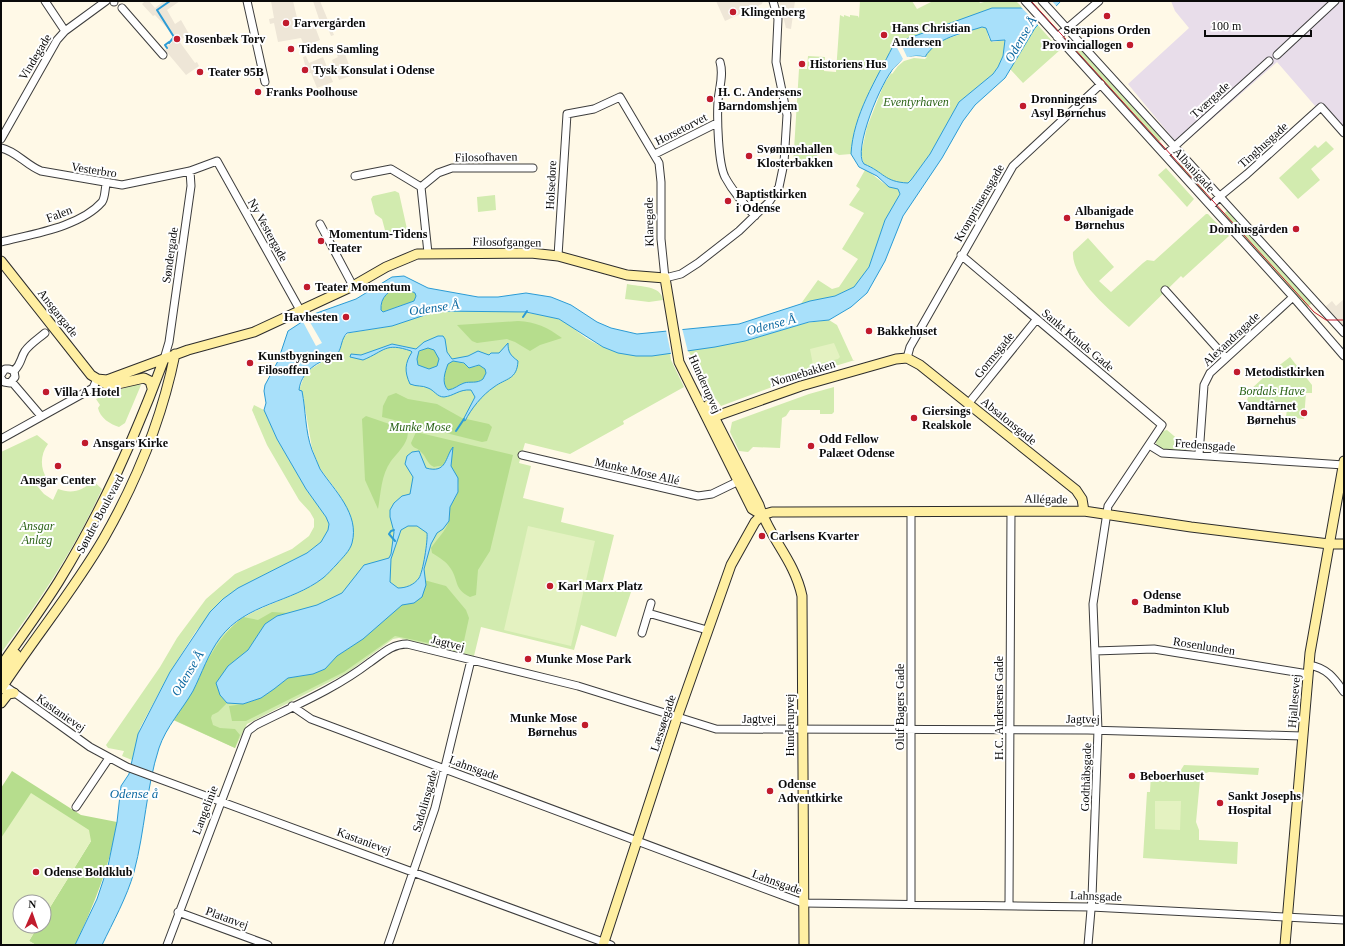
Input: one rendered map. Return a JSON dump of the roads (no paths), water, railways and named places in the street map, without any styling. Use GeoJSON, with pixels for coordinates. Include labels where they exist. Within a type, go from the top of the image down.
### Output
{"type":"FeatureCollection","features":[{"type":"Feature","properties":{"kind":"main road","name":"Filosofgangen"},"geometry":{"type":"LineString","coordinates":[[97,379],[107,380],[175,354],[254,332],[353,286],[403,259],[428,253],[531,252],[558,256],[627,275],[665,278]]}},
{"type":"Feature","properties":{"kind":"main road","name":"Ansgargade"},"geometry":{"type":"LineString","coordinates":[[1,261],[91,375],[97,379]]}},
{"type":"Feature","properties":{"kind":"main road","name":"Klaregade"},"geometry":{"type":"LineString","coordinates":[[665,278],[672,327],[679,355]]}},
{"type":"Feature","properties":{"kind":"main road","name":"Søndre Boulevard"},"geometry":{"type":"LineString","coordinates":[[2,685],[104,538],[152,435],[175,354]]}},
{"type":"Feature","properties":{"kind":"main road","name":"Hunderupvej"},"geometry":{"type":"LineString","coordinates":[[679,355],[684,360],[741,480],[759,505],[762,515],[791,563],[798,578],[802,596],[804,945]]}},
{"type":"Feature","properties":{"kind":"main road"},"geometry":{"type":"LineString","coordinates":[[142,457],[155,406],[166,373],[167,365],[164,358]]}},
{"type":"Feature","properties":{"kind":"main road","name":"Søndre Boulevard"},"geometry":{"type":"LineString","coordinates":[[1,666],[59,581],[99,511],[164,358]]}},
{"type":"Feature","properties":{"kind":"main road","name":"Absalonsgade"},"geometry":{"type":"LineString","coordinates":[[907,358],[920,365],[1076,490],[1082,499],[1084,511]]}},
{"type":"Feature","properties":{"kind":"main road","name":"Nonnebakken"},"geometry":{"type":"LineString","coordinates":[[711,418],[801,386],[896,359],[907,358]]}},
{"type":"Feature","properties":{"kind":"main road"},"geometry":{"type":"LineString","coordinates":[[97,379],[109,386],[144,378],[150,382],[152,388]]}},
{"type":"Feature","properties":{"kind":"main road","name":"Hjallesevej"},"geometry":{"type":"LineString","coordinates":[[1285,945],[1302,736],[1309,670],[1329,544],[1344,463]]}},
{"type":"Feature","properties":{"kind":"main road","name":"Allégade"},"geometry":{"type":"LineString","coordinates":[[762,515],[772,512],[1084,511],[1191,528],[1329,544]]}},
{"type":"Feature","properties":{"kind":"main road","name":"Læssøegade"},"geometry":{"type":"LineString","coordinates":[[606,944],[637,841],[707,630],[731,565],[755,522],[762,515]]}},
{"type":"Feature","properties":{"kind":"main road"},"geometry":{"type":"LineString","coordinates":[[1329,544],[1344,544]]}},
{"type":"Feature","properties":{"kind":"main road"},"geometry":{"type":"LineString","coordinates":[[1329,544],[1344,550]]}},
{"type":"Feature","properties":{"kind":"main road"},"geometry":{"type":"LineString","coordinates":[[2,685],[3,674],[25,641],[25,631]]}},
{"type":"Feature","properties":{"kind":"main road"},"geometry":{"type":"LineString","coordinates":[[1,703],[8,694],[14,693]]}},
{"type":"Feature","properties":{"kind":"street"},"geometry":{"type":"LineString","coordinates":[[45,1],[65,30]]}},
{"type":"Feature","properties":{"kind":"street","name":"Vindegade"},"geometry":{"type":"LineString","coordinates":[[1,139],[50,51],[65,30],[106,1]]}},
{"type":"Feature","properties":{"kind":"street"},"geometry":{"type":"LineString","coordinates":[[247,1],[265,82]]}},
{"type":"Feature","properties":{"kind":"street"},"geometry":{"type":"LineString","coordinates":[[665,278],[681,274],[698,263],[739,231],[774,196],[779,187],[784,163],[787,115],[775,57],[778,26],[773,1]]}},
{"type":"Feature","properties":{"kind":"street","name":"Albanigade"},"geometry":{"type":"LineString","coordinates":[[1025,1],[1205,199],[1344,356]]}},
{"type":"Feature","properties":{"kind":"street","name":"Albanigade"},"geometry":{"type":"LineString","coordinates":[[1042,1],[1344,334]]}},
{"type":"Feature","properties":{"kind":"street"},"geometry":{"type":"LineString","coordinates":[[1057,37],[1099,1]]}},
{"type":"Feature","properties":{"kind":"street"},"geometry":{"type":"LineString","coordinates":[[1277,55],[1335,1]]}},
{"type":"Feature","properties":{"kind":"street"},"geometry":{"type":"LineString","coordinates":[[122,8],[163,55]]}},
{"type":"Feature","properties":{"kind":"street","name":"Tværgade"},"geometry":{"type":"LineString","coordinates":[[1165,155],[1270,61]]}},
{"type":"Feature","properties":{"kind":"street"},"geometry":{"type":"LineString","coordinates":[[720,62],[722,72],[717,123],[725,176],[734,191],[755,216]]}},
{"type":"Feature","properties":{"kind":"street","name":"Kronprinsensgade"},"geometry":{"type":"LineString","coordinates":[[907,358],[910,347],[1013,166],[1101,84]]}},
{"type":"Feature","properties":{"kind":"street","name":"Holsedore"},"geometry":{"type":"LineString","coordinates":[[558,256],[565,126],[567,114],[594,109],[620,97]]}},
{"type":"Feature","properties":{"kind":"street","name":"Klaregade"},"geometry":{"type":"LineString","coordinates":[[620,97],[655,154],[661,174],[661,239],[665,278]]}},
{"type":"Feature","properties":{"kind":"street","name":"Tinghusgade"},"geometry":{"type":"LineString","coordinates":[[1211,206],[1219,197],[1247,174],[1321,107],[1344,133]]}},
{"type":"Feature","properties":{"kind":"street","name":"Horsetorvet"},"geometry":{"type":"LineString","coordinates":[[655,154],[717,123]]}},
{"type":"Feature","properties":{"kind":"street","name":"Vesterbro"},"geometry":{"type":"LineString","coordinates":[[1,148],[12,152],[35,169],[56,175],[106,184],[122,185],[190,171],[217,161]]}},
{"type":"Feature","properties":{"kind":"street","name":"Ny Vestergade"},"geometry":{"type":"LineString","coordinates":[[217,161],[300,310]]}},
{"type":"Feature","properties":{"kind":"street","name":"Filosofhaven"},"geometry":{"type":"LineString","coordinates":[[421,187],[438,173],[452,168],[533,168]]}},
{"type":"Feature","properties":{"kind":"street"},"geometry":{"type":"LineString","coordinates":[[355,176],[391,169],[421,187],[428,253]]}},
{"type":"Feature","properties":{"kind":"street","name":"Søndergade"},"geometry":{"type":"LineString","coordinates":[[164,358],[169,342],[191,186],[190,171]]}},
{"type":"Feature","properties":{"kind":"street","name":"Falen"},"geometry":{"type":"LineString","coordinates":[[1,242],[55,229],[86,215],[103,201],[106,184]]}},
{"type":"Feature","properties":{"kind":"street"},"geometry":{"type":"LineString","coordinates":[[1205,199],[1219,197]]}},
{"type":"Feature","properties":{"kind":"street"},"geometry":{"type":"LineString","coordinates":[[320,224],[353,286]]}},
{"type":"Feature","properties":{"kind":"street","name":"Sankt Knuds Gade"},"geometry":{"type":"LineString","coordinates":[[961,255],[1162,425],[1149,445]]}},
{"type":"Feature","properties":{"kind":"street"},"geometry":{"type":"LineString","coordinates":[[1165,290],[1226,358]]}},
{"type":"Feature","properties":{"kind":"street","name":"Alexandragade"},"geometry":{"type":"LineString","coordinates":[[1199,455],[1204,385],[1210,373],[1293,297]]}},
{"type":"Feature","properties":{"kind":"street","name":"Gormsgade"},"geometry":{"type":"LineString","coordinates":[[968,404],[1036,320]]}},
{"type":"Feature","properties":{"kind":"street"},"geometry":{"type":"LineString","coordinates":[[14,371],[21,364],[24,353],[31,344],[45,333]]}},
{"type":"Feature","properties":{"kind":"street"},"geometry":{"type":"LineString","coordinates":[[169,342],[175,354]]}},
{"type":"Feature","properties":{"kind":"street"},"geometry":{"type":"LineString","coordinates":[[12,382],[7,383],[2,376],[7,369],[14,371]]}},
{"type":"Feature","properties":{"kind":"street"},"geometry":{"type":"LineString","coordinates":[[12,382],[15,377],[14,371]]}},
{"type":"Feature","properties":{"kind":"street"},"geometry":{"type":"LineString","coordinates":[[1,439],[93,388],[97,379]]}},
{"type":"Feature","properties":{"kind":"street"},"geometry":{"type":"LineString","coordinates":[[12,382],[41,416]]}},
{"type":"Feature","properties":{"kind":"street"},"geometry":{"type":"LineString","coordinates":[[1107,515],[1108,506],[1149,445]]}},
{"type":"Feature","properties":{"kind":"street","name":"Fredensgade"},"geometry":{"type":"LineString","coordinates":[[1149,445],[1162,453],[1344,463]]}},
{"type":"Feature","properties":{"kind":"street","name":"Munke Mose Allé"},"geometry":{"type":"LineString","coordinates":[[522,455],[698,496],[712,494],[741,480]]}},
{"type":"Feature","properties":{"kind":"street","name":"Oluf Bagers Gade"},"geometry":{"type":"LineString","coordinates":[[911,511],[911,904]]}},
{"type":"Feature","properties":{"kind":"street","name":"H.C. Andersens Gade"},"geometry":{"type":"LineString","coordinates":[[1009,905],[1011,511]]}},
{"type":"Feature","properties":{"kind":"street","name":"Godthåbsgade"},"geometry":{"type":"LineString","coordinates":[[1088,945],[1091,907],[1098,730],[1093,604],[1107,515]]}},
{"type":"Feature","properties":{"kind":"street"},"geometry":{"type":"LineString","coordinates":[[642,633],[651,603]]}},
{"type":"Feature","properties":{"kind":"street"},"geometry":{"type":"LineString","coordinates":[[648,613],[707,630]]}},
{"type":"Feature","properties":{"kind":"street","name":"Jagtvej"},"geometry":{"type":"LineString","coordinates":[[292,706],[350,677],[388,650],[400,644],[406,644],[578,686],[716,730],[1098,730],[1302,736]]}},
{"type":"Feature","properties":{"kind":"street","name":"Rosenlunden"},"geometry":{"type":"LineString","coordinates":[[1096,651],[1154,649],[1309,670],[1319,667],[1327,671],[1344,692]]}},
{"type":"Feature","properties":{"kind":"street","name":"Sadolinsgade"},"geometry":{"type":"LineString","coordinates":[[388,945],[415,871],[435,808],[471,660]]}},
{"type":"Feature","properties":{"kind":"street","name":"Kastanievej"},"geometry":{"type":"LineString","coordinates":[[2,685],[87,745],[127,767],[415,871],[606,944]]}},
{"type":"Feature","properties":{"kind":"street","name":"Lahnsgade"},"geometry":{"type":"LineString","coordinates":[[292,706],[311,718],[803,903],[1091,907],[1344,920]]}},
{"type":"Feature","properties":{"kind":"street","name":"Langelinie"},"geometry":{"type":"LineString","coordinates":[[167,945],[220,801],[248,731],[256,725],[292,706]]}},
{"type":"Feature","properties":{"kind":"street"},"geometry":{"type":"LineString","coordinates":[[76,808],[109,758]]}},
{"type":"Feature","properties":{"kind":"street","name":"Platanvej"},"geometry":{"type":"LineString","coordinates":[[178,912],[268,945]]}},
{"type":"Feature","properties":{"kind":"water"},"geometry":{"type":"Polygon","coordinates":[[[1031,1],[1061,1],[1035,28],[1005,78],[975,105],[963,121],[942,158],[903,216],[885,261],[867,293],[851,307],[829,320],[809,322],[745,341],[652,356],[636,356],[618,353],[603,347],[559,319],[526,312],[437,311],[392,326],[347,333],[338,353],[314,366],[306,374],[300,384],[299,390],[302,391],[307,428],[312,450],[320,469],[349,512],[353,532],[351,546],[348,552],[323,578],[297,593],[243,617],[231,626],[220,638],[193,691],[170,726],[159,748],[151,778],[138,857],[128,891],[120,909],[102,945],[75,945],[97,899],[108,866],[117,822],[121,786],[129,774],[138,734],[170,672],[210,612],[223,599],[238,588],[307,553],[321,542],[328,530],[329,524],[326,517],[306,489],[277,439],[264,410],[266,403],[264,391],[265,385],[278,361],[288,331],[314,314],[356,299],[392,277],[404,276],[428,288],[478,297],[498,297],[526,293],[551,297],[571,305],[597,322],[611,328],[637,334],[739,324],[810,301],[835,296],[854,287],[869,267],[885,220],[900,194],[898,189],[889,187],[877,176],[859,167],[851,154],[856,125],[866,98],[893,46],[901,41],[992,8],[1023,8],[1031,1]],[[982,27],[950,37],[936,45],[925,57],[912,56],[901,61],[895,67],[883,85],[870,115],[862,145],[861,157],[864,164],[894,181],[908,183],[911,180],[930,154],[959,102],[993,74],[998,67],[1003,56],[1005,40],[991,41],[986,28],[982,27]],[[401,286],[386,295],[381,305],[381,310],[383,312],[414,301],[416,296],[415,293],[401,286]]]}},
{"type":"Feature","properties":{"kind":"water"},"geometry":{"type":"Polygon","coordinates":[[[438,336],[443,336],[445,339],[447,352],[452,359],[468,356],[478,351],[489,355],[491,353],[499,353],[508,343],[510,353],[518,361],[516,372],[510,378],[498,384],[481,398],[465,421],[463,420],[475,397],[471,390],[444,397],[439,396],[426,387],[410,384],[406,367],[412,352],[411,351],[396,347],[386,349],[363,360],[350,357],[351,354],[361,355],[392,344],[416,349],[424,342],[438,336]],[[428,348],[419,351],[417,359],[418,365],[429,369],[437,366],[439,359],[434,350],[428,348]],[[453,361],[448,364],[445,374],[444,381],[448,390],[464,383],[481,381],[486,373],[485,369],[479,365],[469,368],[464,363],[453,361]]]}},
{"type":"Feature","properties":{"kind":"water"},"geometry":{"type":"Polygon","coordinates":[[[453,447],[451,466],[458,478],[458,492],[450,507],[449,521],[443,529],[437,533],[431,544],[424,569],[426,585],[422,597],[414,603],[402,605],[363,639],[337,656],[325,669],[313,674],[288,678],[261,698],[243,704],[227,703],[220,695],[216,683],[228,666],[248,650],[265,624],[277,616],[317,605],[342,593],[364,565],[389,558],[391,554],[394,532],[390,517],[390,510],[394,503],[402,496],[410,494],[413,477],[405,464],[407,456],[412,452],[419,451],[426,468],[438,469],[444,464],[453,447]],[[408,526],[401,530],[391,559],[390,582],[398,588],[407,587],[421,575],[427,542],[427,533],[417,526],[408,526]]]}},
{"type":"Feature","properties":{"kind":"waterway"},"geometry":{"type":"LineString","coordinates":[[169,43],[174,37],[157,10],[170,1]]}},
{"type":"Feature","properties":{"kind":"waterway"},"geometry":{"type":"LineString","coordinates":[[167,48],[165,45],[169,42]]}},
{"type":"Feature","properties":{"kind":"waterway"},"geometry":{"type":"LineString","coordinates":[[523,317],[527,311]]}},
{"type":"Feature","properties":{"kind":"waterway"},"geometry":{"type":"LineString","coordinates":[[456,431],[464,419]]}},
{"type":"Feature","properties":{"kind":"waterway"},"geometry":{"type":"LineString","coordinates":[[394,530],[389,534],[395,541]]}},
{"type":"Feature","properties":{"kind":"tram line"},"geometry":{"type":"LineString","coordinates":[[1031,1],[1314,312],[1326,320],[1344,320]]}},
{"type":"Feature","properties":{"kind":"place","name":"Klingenberg"},"geometry":{"type":"Point","coordinates":[733,12]}},
{"type":"Feature","properties":{"kind":"place","name":"Serapions Orden"},"geometry":{"type":"Point","coordinates":[1107,16]}},
{"type":"Feature","properties":{"kind":"place","name":"Farvergården"},"geometry":{"type":"Point","coordinates":[286,23]}},
{"type":"Feature","properties":{"kind":"place","name":"Hans Christian Andersen"},"geometry":{"type":"Point","coordinates":[884,35]}},
{"type":"Feature","properties":{"kind":"place","name":"Rosenbæk Torv"},"geometry":{"type":"Point","coordinates":[177,39]}},
{"type":"Feature","properties":{"kind":"place","name":"Provinciallogen"},"geometry":{"type":"Point","coordinates":[1130,45]}},
{"type":"Feature","properties":{"kind":"place","name":"Tidens Samling"},"geometry":{"type":"Point","coordinates":[291,49]}},
{"type":"Feature","properties":{"kind":"place","name":"Historiens Hus"},"geometry":{"type":"Point","coordinates":[802,64]}},
{"type":"Feature","properties":{"kind":"place","name":"Tysk Konsulat i Odense"},"geometry":{"type":"Point","coordinates":[305,70]}},
{"type":"Feature","properties":{"kind":"place","name":"Teater 95B"},"geometry":{"type":"Point","coordinates":[200,72]}},
{"type":"Feature","properties":{"kind":"place","name":"Franks Poolhouse"},"geometry":{"type":"Point","coordinates":[258,92]}},
{"type":"Feature","properties":{"kind":"place","name":"H. C. Andersens Barndomshjem"},"geometry":{"type":"Point","coordinates":[710,99]}},
{"type":"Feature","properties":{"kind":"place","name":"Dronningens Asyl Børnehus"},"geometry":{"type":"Point","coordinates":[1023,106]}},
{"type":"Feature","properties":{"kind":"place","name":"Svømmehallen Klosterbakken"},"geometry":{"type":"Point","coordinates":[749,156]}},
{"type":"Feature","properties":{"kind":"place","name":"Baptistkirken i Odense"},"geometry":{"type":"Point","coordinates":[728,201]}},
{"type":"Feature","properties":{"kind":"place","name":"Albanigade Børnehus"},"geometry":{"type":"Point","coordinates":[1067,218]}},
{"type":"Feature","properties":{"kind":"place","name":"Domhusgården"},"geometry":{"type":"Point","coordinates":[1296,229]}},
{"type":"Feature","properties":{"kind":"place","name":"Momentum-Tidens Teater"},"geometry":{"type":"Point","coordinates":[321,241]}},
{"type":"Feature","properties":{"kind":"place","name":"Teater Momentum"},"geometry":{"type":"Point","coordinates":[307,287]}},
{"type":"Feature","properties":{"kind":"place","name":"Havhesten"},"geometry":{"type":"Point","coordinates":[346,317]}},
{"type":"Feature","properties":{"kind":"place","name":"Bakkehuset"},"geometry":{"type":"Point","coordinates":[869,331]}},
{"type":"Feature","properties":{"kind":"place","name":"Kunstbygningen Filosoffen"},"geometry":{"type":"Point","coordinates":[250,363]}},
{"type":"Feature","properties":{"kind":"place","name":"Metodistkirken"},"geometry":{"type":"Point","coordinates":[1237,372]}},
{"type":"Feature","properties":{"kind":"place","name":"Villa A Hotel"},"geometry":{"type":"Point","coordinates":[46,392]}},
{"type":"Feature","properties":{"kind":"place","name":"Vandtårnet Børnehus"},"geometry":{"type":"Point","coordinates":[1304,413]}},
{"type":"Feature","properties":{"kind":"place","name":"Giersings Realskole"},"geometry":{"type":"Point","coordinates":[914,418]}},
{"type":"Feature","properties":{"kind":"place","name":"Ansgars Kirke"},"geometry":{"type":"Point","coordinates":[85,443]}},
{"type":"Feature","properties":{"kind":"place","name":"Odd Fellow Palæet Odense"},"geometry":{"type":"Point","coordinates":[811,446]}},
{"type":"Feature","properties":{"kind":"place","name":"Ansgar Center"},"geometry":{"type":"Point","coordinates":[58,466]}},
{"type":"Feature","properties":{"kind":"place","name":"Carlsens Kvarter"},"geometry":{"type":"Point","coordinates":[762,536]}},
{"type":"Feature","properties":{"kind":"place","name":"Karl Marx Platz"},"geometry":{"type":"Point","coordinates":[550,586]}},
{"type":"Feature","properties":{"kind":"place","name":"Odense Badminton Klub"},"geometry":{"type":"Point","coordinates":[1135,602]}},
{"type":"Feature","properties":{"kind":"place","name":"Munke Mose Park"},"geometry":{"type":"Point","coordinates":[528,659]}},
{"type":"Feature","properties":{"kind":"place","name":"Munke Mose Børnehus"},"geometry":{"type":"Point","coordinates":[585,725]}},
{"type":"Feature","properties":{"kind":"place","name":"Beboerhuset"},"geometry":{"type":"Point","coordinates":[1132,776]}},
{"type":"Feature","properties":{"kind":"place","name":"Odense Adventkirke"},"geometry":{"type":"Point","coordinates":[770,791]}},
{"type":"Feature","properties":{"kind":"place","name":"Sankt Josephs Hospital"},"geometry":{"type":"Point","coordinates":[1220,803]}},
{"type":"Feature","properties":{"kind":"place","name":"Odense Boldklub"},"geometry":{"type":"Point","coordinates":[36,872]}},
{"type":"Feature","properties":{"kind":"water label","name":"Odense Å"},"geometry":{"type":"Point","coordinates":[1020,39]}},
{"type":"Feature","properties":{"kind":"water label","name":"Odense Å"},"geometry":{"type":"Point","coordinates":[434,307]}},
{"type":"Feature","properties":{"kind":"water label","name":"Odense Å"},"geometry":{"type":"Point","coordinates":[771,324]}},
{"type":"Feature","properties":{"kind":"water label","name":"Odense Å"},"geometry":{"type":"Point","coordinates":[187,673]}},
{"type":"Feature","properties":{"kind":"water label","name":"Odense å"},"geometry":{"type":"Point","coordinates":[134,793]}},
{"type":"Feature","properties":{"kind":"park label","name":"Eventyrhaven"},"geometry":{"type":"Point","coordinates":[916,102]}},
{"type":"Feature","properties":{"kind":"park label","name":"Bordals Have"},"geometry":{"type":"Point","coordinates":[1272,391]}},
{"type":"Feature","properties":{"kind":"park label","name":"Munke Mose"},"geometry":{"type":"Point","coordinates":[420,427]}},
{"type":"Feature","properties":{"kind":"park label","name":"Ansgar Anlæg"},"geometry":{"type":"Point","coordinates":[37,533]}}]}
